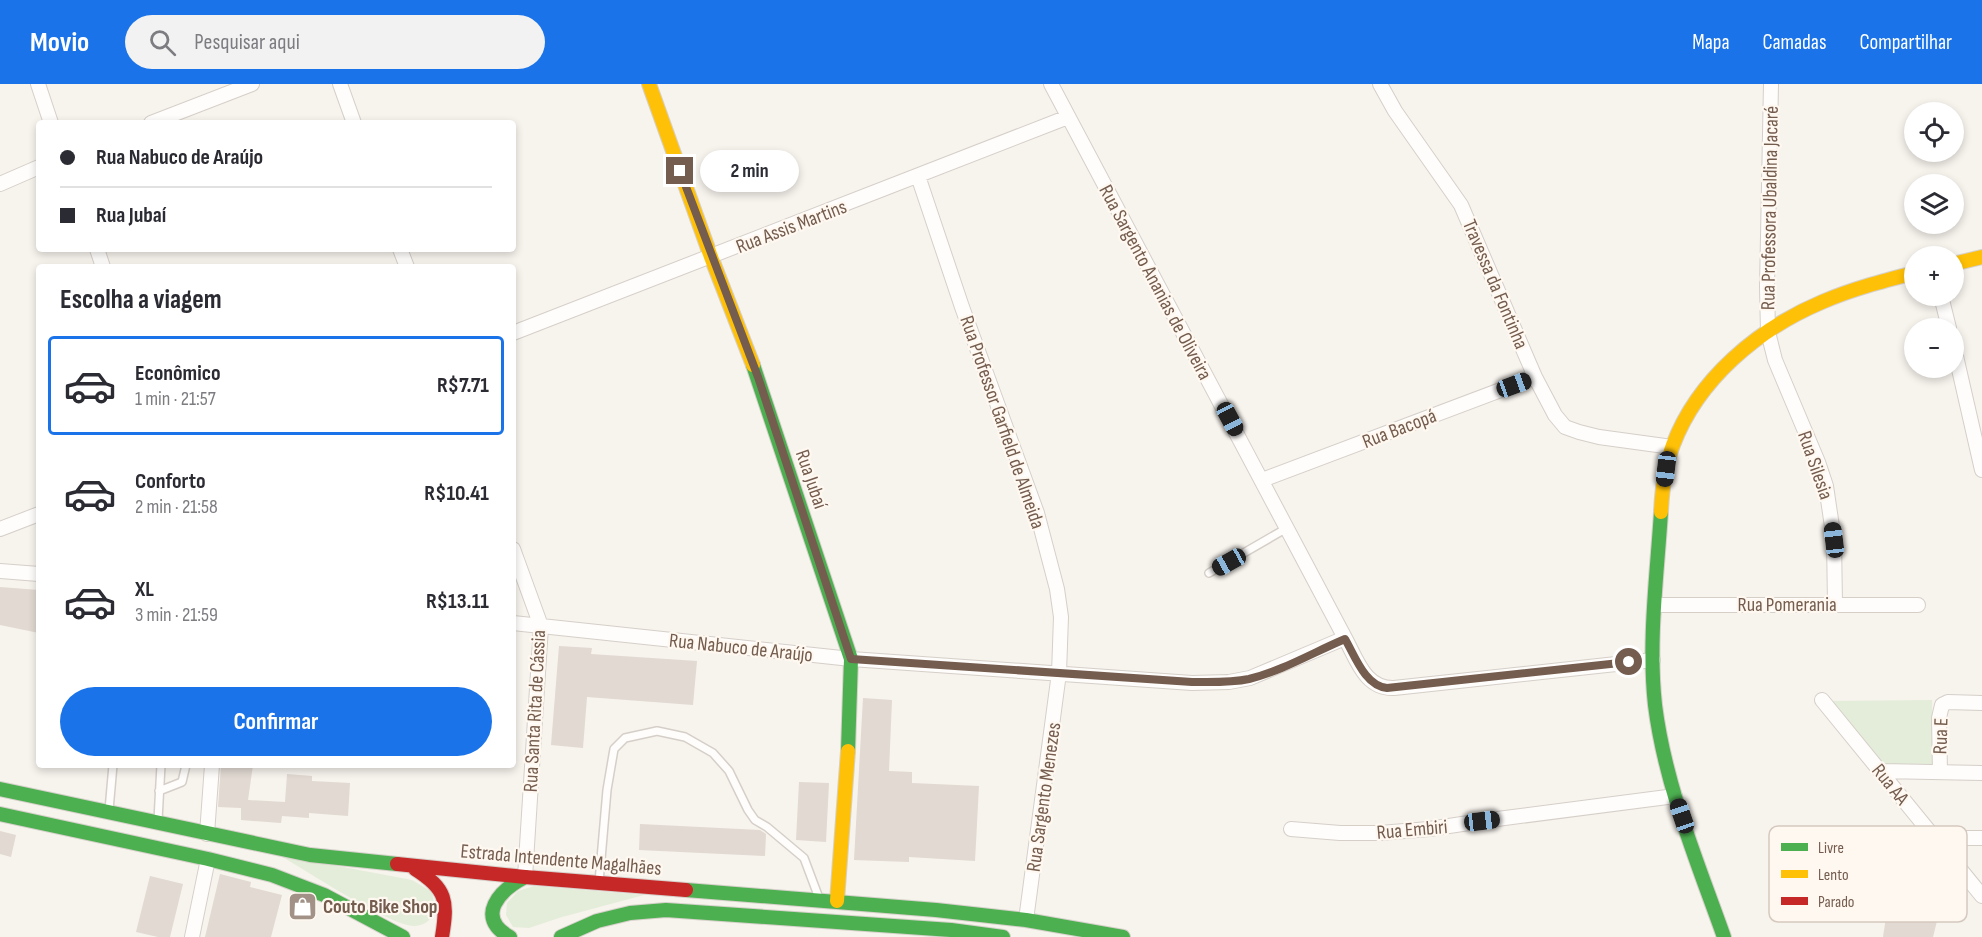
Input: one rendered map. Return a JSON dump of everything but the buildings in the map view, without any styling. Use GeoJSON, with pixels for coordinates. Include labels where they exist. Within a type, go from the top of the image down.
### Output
{"type":"FeatureCollection","features":[{"type":"Feature","properties":{"kind":"main road","name":"Rua Jubaí"},"geometry":{"type":"LineString","coordinates":[[649,84],[711,257],[758,377],[851,659],[850,720],[837,901]]}},
{"type":"Feature","properties":{"kind":"main road"},"geometry":{"type":"LineString","coordinates":[[1964,261],[1982,257]]}},
{"type":"Feature","properties":{"kind":"main road"},"geometry":{"type":"LineString","coordinates":[[1724,937],[1675,796],[1660,738],[1655,702],[1653,660],[1655,605],[1666,469],[1672,447],[1695,403],[1716,375],[1733,359],[1768,332],[1818,304],[1904,276]]}},
{"type":"Feature","properties":{"kind":"main road","name":"Estrada Intendente Magalhães"},"geometry":{"type":"LineString","coordinates":[[0,789],[310,855],[525,877],[837,901],[1026,920],[1124,937]]}},
{"type":"Feature","properties":{"kind":"main road"},"geometry":{"type":"LineString","coordinates":[[0,814],[208,859],[294,883],[324,895],[403,937]]}},
{"type":"Feature","properties":{"kind":"main road"},"geometry":{"type":"LineString","coordinates":[[410,866],[435,882],[443,894],[446,914],[442,937]]}},
{"type":"Feature","properties":{"kind":"main road"},"geometry":{"type":"LineString","coordinates":[[510,937],[497,927],[493,918],[494,904],[501,894],[525,877]]}},
{"type":"Feature","properties":{"kind":"main road"},"geometry":{"type":"LineString","coordinates":[[561,937],[597,921],[630,913],[666,910],[951,930],[1003,937]]}},
{"type":"Feature","properties":{"kind":"street"},"geometry":{"type":"LineString","coordinates":[[38,84],[50,120]]}},
{"type":"Feature","properties":{"kind":"street"},"geometry":{"type":"LineString","coordinates":[[159,120],[252,84]]}},
{"type":"Feature","properties":{"kind":"street"},"geometry":{"type":"LineString","coordinates":[[340,84],[353,120]]}},
{"type":"Feature","properties":{"kind":"street","name":"Rua Sargento Ananias de Oliveira"},"geometry":{"type":"LineString","coordinates":[[1051,84],[1345,639]]}},
{"type":"Feature","properties":{"kind":"street","name":"Travessa da Fontinha"},"geometry":{"type":"LineString","coordinates":[[1380,84],[1395,111],[1461,205],[1535,377],[1555,416],[1565,426],[1599,437],[1672,447]]}},
{"type":"Feature","properties":{"kind":"street","name":"Rua Professora Ubaldina Jacaré"},"geometry":{"type":"LineString","coordinates":[[1768,332],[1771,84]]}},
{"type":"Feature","properties":{"kind":"street","name":"Rua Assis Martins"},"geometry":{"type":"LineString","coordinates":[[516,332],[1068,117]]}},
{"type":"Feature","properties":{"kind":"street"},"geometry":{"type":"LineString","coordinates":[[0,184],[36,168]]}},
{"type":"Feature","properties":{"kind":"street","name":"Rua Professor Garfield de Almeida"},"geometry":{"type":"LineString","coordinates":[[918,176],[1037,513],[1057,589],[1061,617],[1059,673]]}},
{"type":"Feature","properties":{"kind":"street","name":"Rua Silesia"},"geometry":{"type":"LineString","coordinates":[[1768,332],[1775,360],[1826,486],[1834,540],[1835,604]]}},
{"type":"Feature","properties":{"kind":"street","name":"Rua Bacopá"},"geometry":{"type":"LineString","coordinates":[[1262,480],[1535,377]]}},
{"type":"Feature","properties":{"kind":"street"},"geometry":{"type":"LineString","coordinates":[[1961,378],[1982,470]]}},
{"type":"Feature","properties":{"kind":"street"},"geometry":{"type":"LineString","coordinates":[[0,529],[36,515]]}},
{"type":"Feature","properties":{"kind":"street","name":"Rua Santa Rita de Cássia"},"geometry":{"type":"LineString","coordinates":[[516,557],[541,626],[525,877]]}},
{"type":"Feature","properties":{"kind":"street"},"geometry":{"type":"LineString","coordinates":[[0,571],[36,574]]}},
{"type":"Feature","properties":{"kind":"street","name":"Rua Pomerania"},"geometry":{"type":"LineString","coordinates":[[1655,605],[1918,605]]}},
{"type":"Feature","properties":{"kind":"street","name":"Rua Nabuco de Araújo"},"geometry":{"type":"LineString","coordinates":[[516,623],[851,659],[1192,682],[1229,682],[1250,678],[1345,639]]}},
{"type":"Feature","properties":{"kind":"street"},"geometry":{"type":"LineString","coordinates":[[1345,639],[1368,678],[1376,686],[1387,688],[1653,660]]}},
{"type":"Feature","properties":{"kind":"street","name":"Rua Sargento Menezes"},"geometry":{"type":"LineString","coordinates":[[1026,920],[1059,673]]}},
{"type":"Feature","properties":{"kind":"street","name":"Rua AA"},"geometry":{"type":"LineString","coordinates":[[1822,700],[1925,826]]}},
{"type":"Feature","properties":{"kind":"street","name":"Rua E"},"geometry":{"type":"LineString","coordinates":[[1940,772],[1939,718],[1942,705],[1948,702],[1982,703]]}},
{"type":"Feature","properties":{"kind":"street"},"geometry":{"type":"LineString","coordinates":[[207,834],[212,768]]}},
{"type":"Feature","properties":{"kind":"street"},"geometry":{"type":"LineString","coordinates":[[1881,771],[1982,773]]}},
{"type":"Feature","properties":{"kind":"street","name":"Rua Embiri"},"geometry":{"type":"LineString","coordinates":[[1292,829],[1340,833],[1429,830],[1675,796]]}},
{"type":"Feature","properties":{"kind":"street"},"geometry":{"type":"LineString","coordinates":[[192,937],[208,859]]}},
{"type":"Feature","properties":{"kind":"street","name":"Rua AA"},"geometry":{"type":"LineString","coordinates":[[1967,877],[1982,896]]}},
{"type":"Feature","properties":{"kind":"lane"},"geometry":{"type":"LineString","coordinates":[[1209,573],[1287,528]]}},
{"type":"Feature","properties":{"kind":"lane"},"geometry":{"type":"LineString","coordinates":[[599,882],[607,790],[614,749],[625,738],[657,731],[685,737],[713,753],[729,771],[755,820],[767,827],[804,858],[820,900]]}},
{"type":"Feature","properties":{"kind":"lane"},"geometry":{"type":"LineString","coordinates":[[109,812],[113,768]]}},
{"type":"Feature","properties":{"kind":"lane"},"geometry":{"type":"LineString","coordinates":[[158,823],[161,768]]}},
{"type":"Feature","properties":{"kind":"lane"},"geometry":{"type":"LineString","coordinates":[[159,791],[182,782],[185,768]]}},
{"type":"Feature","properties":{"kind":"green space"},"geometry":{"type":"Polygon","coordinates":[[[1932,700],[1933,767],[1883,767],[1829,701],[1932,700]]]}},
{"type":"Feature","properties":{"kind":"green space"},"geometry":{"type":"Polygon","coordinates":[[[279,855],[412,880],[432,892],[434,910],[426,923],[414,926],[402,924],[347,896],[279,855]]]}},
{"type":"Feature","properties":{"kind":"green space"},"geometry":{"type":"Polygon","coordinates":[[[534,886],[644,895],[529,928],[513,927],[506,915],[507,903],[518,891],[534,886]]]}},
{"type":"Feature","properties":{"kind":"traffic: fast"},"geometry":{"type":"LineString","coordinates":[[753,365],[851,659],[848,751]]}},
{"type":"Feature","properties":{"kind":"traffic: fast"},"geometry":{"type":"LineString","coordinates":[[1661,512],[1652,657],[1655,705],[1674,794],[1724,937]]}},
{"type":"Feature","properties":{"kind":"traffic: fast"},"geometry":{"type":"LineString","coordinates":[[0,789],[310,855],[397,864]]}},
{"type":"Feature","properties":{"kind":"traffic: fast"},"geometry":{"type":"LineString","coordinates":[[0,814],[272,875],[324,895],[403,937]]}},
{"type":"Feature","properties":{"kind":"traffic: fast"},"geometry":{"type":"LineString","coordinates":[[510,937],[499,929],[492,913],[500,896],[525,877]]}},
{"type":"Feature","properties":{"kind":"traffic: fast"},"geometry":{"type":"LineString","coordinates":[[686,890],[936,910],[1026,920],[1123,937]]}},
{"type":"Feature","properties":{"kind":"traffic: fast"},"geometry":{"type":"LineString","coordinates":[[561,937],[597,921],[630,913],[666,910],[951,930],[1003,937]]}},
{"type":"Feature","properties":{"kind":"traffic: slow"},"geometry":{"type":"LineString","coordinates":[[649,84],[711,257],[753,365]]}},
{"type":"Feature","properties":{"kind":"traffic: slow"},"geometry":{"type":"LineString","coordinates":[[1964,261],[1982,257]]}},
{"type":"Feature","properties":{"kind":"traffic: slow"},"geometry":{"type":"LineString","coordinates":[[1661,512],[1668,461],[1684,421],[1714,378],[1733,359],[1775,326],[1798,313],[1845,293],[1904,276]]}},
{"type":"Feature","properties":{"kind":"traffic: slow"},"geometry":{"type":"LineString","coordinates":[[837,901],[848,751]]}},
{"type":"Feature","properties":{"kind":"traffic: jam"},"geometry":{"type":"LineString","coordinates":[[397,864],[686,890]]}},
{"type":"Feature","properties":{"kind":"traffic: jam"},"geometry":{"type":"LineString","coordinates":[[415,869],[434,883],[443,897],[445,914],[442,937]]}},
{"type":"Feature","properties":{"kind":"place","name":"Couto Bike Shop"},"geometry":{"type":"Point","coordinates":[302,906]}},
{"type":"Feature","properties":{"kind":"route"},"geometry":{"type":"LineString","coordinates":[[680,171],[758,377],[844,632],[851,659],[1192,682],[1229,682],[1274,670],[1345,639],[1368,678],[1381,688],[1629,662]]}}]}
